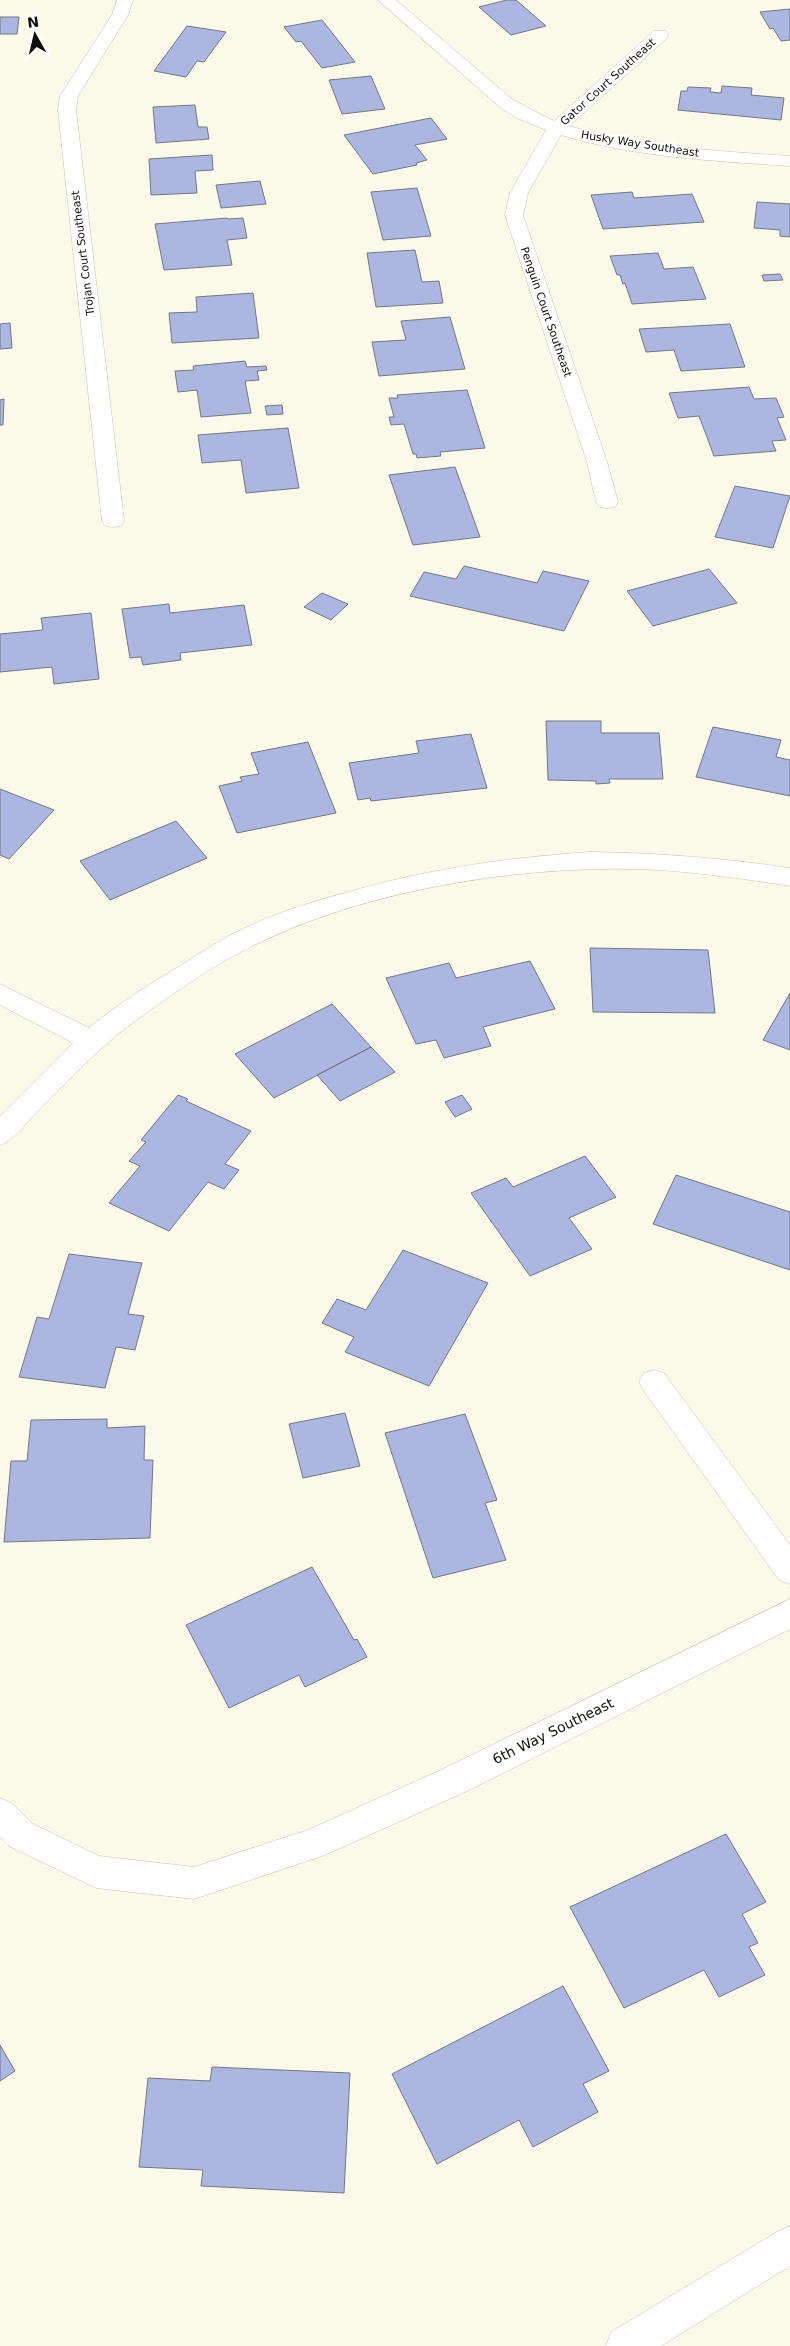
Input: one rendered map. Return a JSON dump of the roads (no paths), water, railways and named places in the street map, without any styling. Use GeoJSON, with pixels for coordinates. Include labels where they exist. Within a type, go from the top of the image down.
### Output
{"type":"FeatureCollection","features":[{"type":"Feature","properties":{"kind":"street","name":"Trojan Court Southeast"},"geometry":{"type":"LineString","coordinates":[[114,521],[67,110],[69,96],[120,15],[125,0]]}},
{"type":"Feature","properties":{"kind":"street","name":"Husky Way Southeast"},"geometry":{"type":"LineString","coordinates":[[386,0],[507,104],[527,118],[556,129],[607,141],[686,152],[790,161]]}},
{"type":"Feature","properties":{"kind":"street","name":"Gator Court Southeast"},"geometry":{"type":"LineString","coordinates":[[556,129],[660,35]]}},
{"type":"Feature","properties":{"kind":"street","name":"Penguin Court Southeast"},"geometry":{"type":"LineString","coordinates":[[556,129],[519,192],[514,215],[597,462],[607,502]]}},
{"type":"Feature","properties":{"kind":"street"},"geometry":{"type":"LineString","coordinates":[[0,1135],[91,1041],[132,1009],[217,954],[263,930],[345,900],[414,882],[525,864],[624,858],[708,864],[790,876]]}},
{"type":"Feature","properties":{"kind":"street"},"geometry":{"type":"LineString","coordinates":[[0,993],[91,1041]]}},
{"type":"Feature","properties":{"kind":"street"},"geometry":{"type":"LineString","coordinates":[[654,1382],[790,1570]]}},
{"type":"Feature","properties":{"kind":"street","name":"6th Way Southeast"},"geometry":{"type":"LineString","coordinates":[[0,1814],[21,1835],[96,1872],[194,1883],[313,1844],[455,1780],[790,1613]]}},
{"type":"Feature","properties":{"kind":"street"},"geometry":{"type":"LineString","coordinates":[[624,2346],[790,2245]]}}]}
